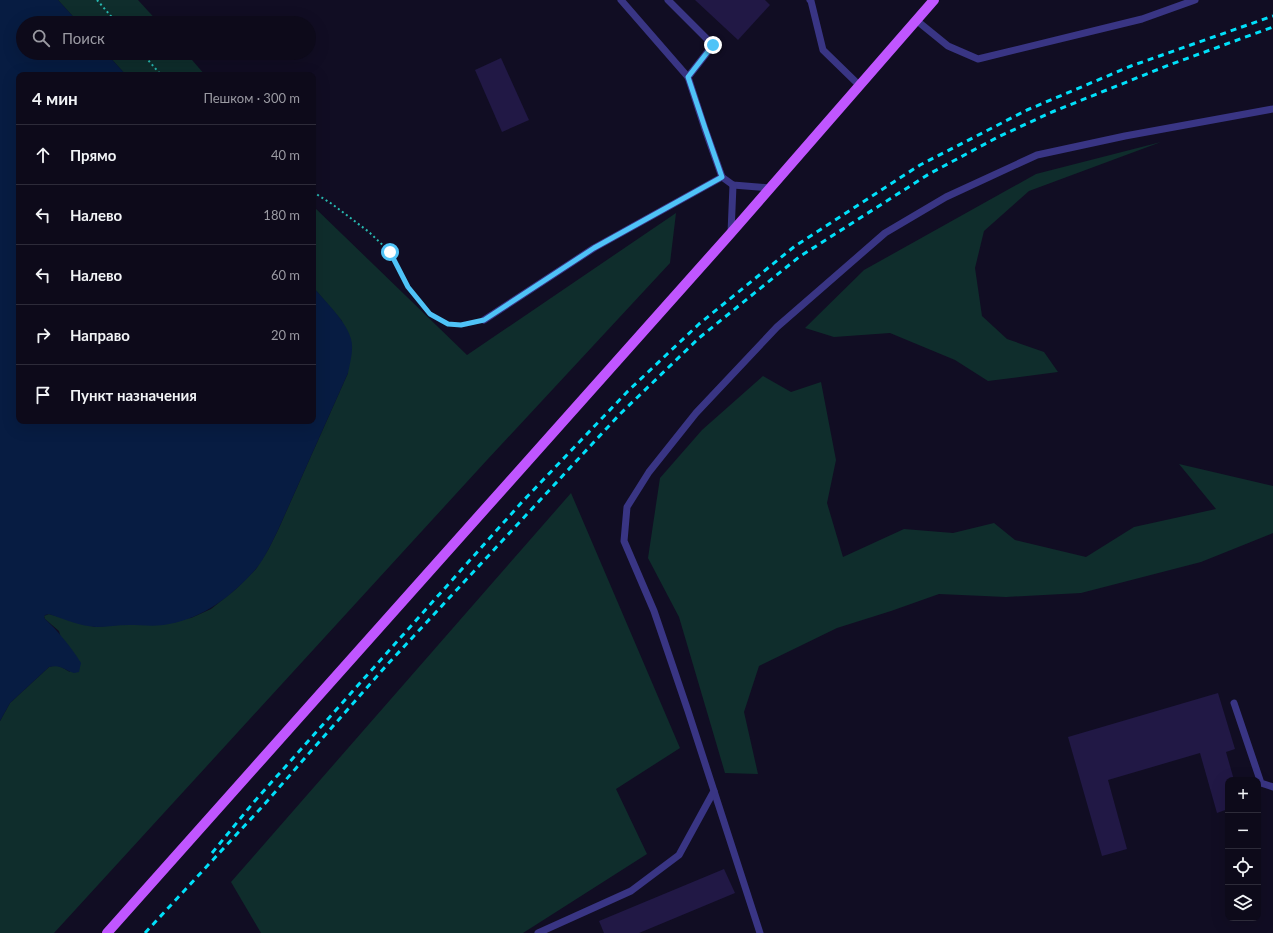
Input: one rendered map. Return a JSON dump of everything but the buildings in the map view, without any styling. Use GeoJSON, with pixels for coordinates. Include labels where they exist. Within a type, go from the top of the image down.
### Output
{"type":"FeatureCollection","features":[{"type":"Feature","properties":{"kind":"main road"},"geometry":{"type":"LineString","coordinates":[[107,933],[731,233],[934,0]]}},
{"type":"Feature","properties":{"kind":"lane"},"geometry":{"type":"LineString","coordinates":[[621,0],[688,77],[722,177],[733,186],[770,188]]}},
{"type":"Feature","properties":{"kind":"lane"},"geometry":{"type":"LineString","coordinates":[[668,0],[713,45],[688,77]]}},
{"type":"Feature","properties":{"kind":"lane"},"geometry":{"type":"LineString","coordinates":[[811,0],[822,50],[860,86]]}},
{"type":"Feature","properties":{"kind":"lane"},"geometry":{"type":"LineString","coordinates":[[916,20],[948,46],[978,58],[1142,19],[1195,0]]}},
{"type":"Feature","properties":{"kind":"lane"},"geometry":{"type":"LineString","coordinates":[[760,933],[654,611],[624,541],[627,507],[648,472],[696,413],[777,327],[885,233],[946,197],[1036,155],[1125,136],[1273,109]]}},
{"type":"Feature","properties":{"kind":"lane"},"geometry":{"type":"LineString","coordinates":[[484,320],[594,248],[722,177]]}},
{"type":"Feature","properties":{"kind":"lane"},"geometry":{"type":"LineString","coordinates":[[731,233],[733,186]]}},
{"type":"Feature","properties":{"kind":"lane"},"geometry":{"type":"LineString","coordinates":[[1234,703],[1262,783],[1273,787]]}},
{"type":"Feature","properties":{"kind":"lane"},"geometry":{"type":"LineString","coordinates":[[538,933],[631,891],[679,855],[714,791]]}},
{"type":"Feature","properties":{"kind":"path"},"geometry":{"type":"LineString","coordinates":[[97,0],[111,16]]}},
{"type":"Feature","properties":{"kind":"path"},"geometry":{"type":"LineString","coordinates":[[148,60],[158,72]]}},
{"type":"Feature","properties":{"kind":"path"},"geometry":{"type":"LineString","coordinates":[[316,194],[369,232],[390,252],[408,287],[430,314],[448,324],[461,325],[484,320]]}},
{"type":"Feature","properties":{"kind":"green space"},"geometry":{"type":"Polygon","coordinates":[[[58,0],[138,0],[153,16],[73,16],[58,0]]]}},
{"type":"Feature","properties":{"kind":"green space"},"geometry":{"type":"Polygon","coordinates":[[[112,60],[192,60],[202,72],[123,72],[112,60]]]}},
{"type":"Feature","properties":{"kind":"green space"},"geometry":{"type":"Polygon","coordinates":[[[1161,142],[1029,191],[984,231],[975,268],[982,316],[1007,339],[1044,352],[1058,372],[988,381],[955,360],[890,333],[834,337],[805,328],[864,270],[1036,174],[1161,142]]]}},
{"type":"Feature","properties":{"kind":"green space"},"geometry":{"type":"Polygon","coordinates":[[[316,209],[467,355],[676,213],[670,263],[487,460],[54,933],[0,933],[0,721],[10,703],[49,667],[58,666],[70,672],[59,631],[45,619],[44,616],[49,614],[95,627],[191,618],[211,609],[236,589],[256,569],[268,550],[348,373],[342,321],[316,291],[316,209]]]}},
{"type":"Feature","properties":{"kind":"green space"},"geometry":{"type":"Polygon","coordinates":[[[763,376],[791,392],[821,382],[836,460],[827,503],[843,557],[904,529],[953,533],[994,523],[1015,540],[1086,557],[1134,527],[1216,509],[1179,464],[1273,486],[1273,533],[1201,562],[1081,593],[1006,597],[939,594],[837,628],[759,666],[744,712],[758,774],[725,773],[679,617],[648,558],[660,478],[702,430],[763,376]]]}},
{"type":"Feature","properties":{"kind":"green space"},"geometry":{"type":"Polygon","coordinates":[[[571,493],[680,748],[616,789],[647,854],[523,933],[261,933],[231,882],[571,493]]]}},
{"type":"Feature","properties":{"kind":"water"},"geometry":{"type":"Polygon","coordinates":[[[0,0],[58,0],[73,16],[16,16],[16,60],[112,60],[123,72],[16,72],[16,424],[316,424],[316,290],[335,312],[349,332],[352,347],[348,373],[278,530],[262,561],[246,580],[227,597],[205,611],[194,617],[164,625],[96,627],[78,624],[49,614],[45,615],[45,619],[73,651],[81,663],[79,672],[74,673],[57,666],[49,667],[10,703],[0,721],[0,0]]]}},
{"type":"Feature","properties":{"kind":"railway"},"geometry":{"type":"LineString","coordinates":[[212,853],[253,803],[522,502],[628,391],[699,324],[795,246],[920,165],[1027,110],[1131,66],[1273,16]]}},
{"type":"Feature","properties":{"kind":"railway"},"geometry":{"type":"LineString","coordinates":[[145,933],[261,808],[386,666],[620,414],[699,338],[799,257],[929,174],[998,137],[1052,112],[1169,65],[1273,27]]}},
{"type":"Feature","properties":{"kind":"route"},"geometry":{"type":"LineString","coordinates":[[390,252],[408,287],[430,314],[448,324],[461,325],[484,320],[594,248],[722,177],[688,77],[713,45]]}}]}
